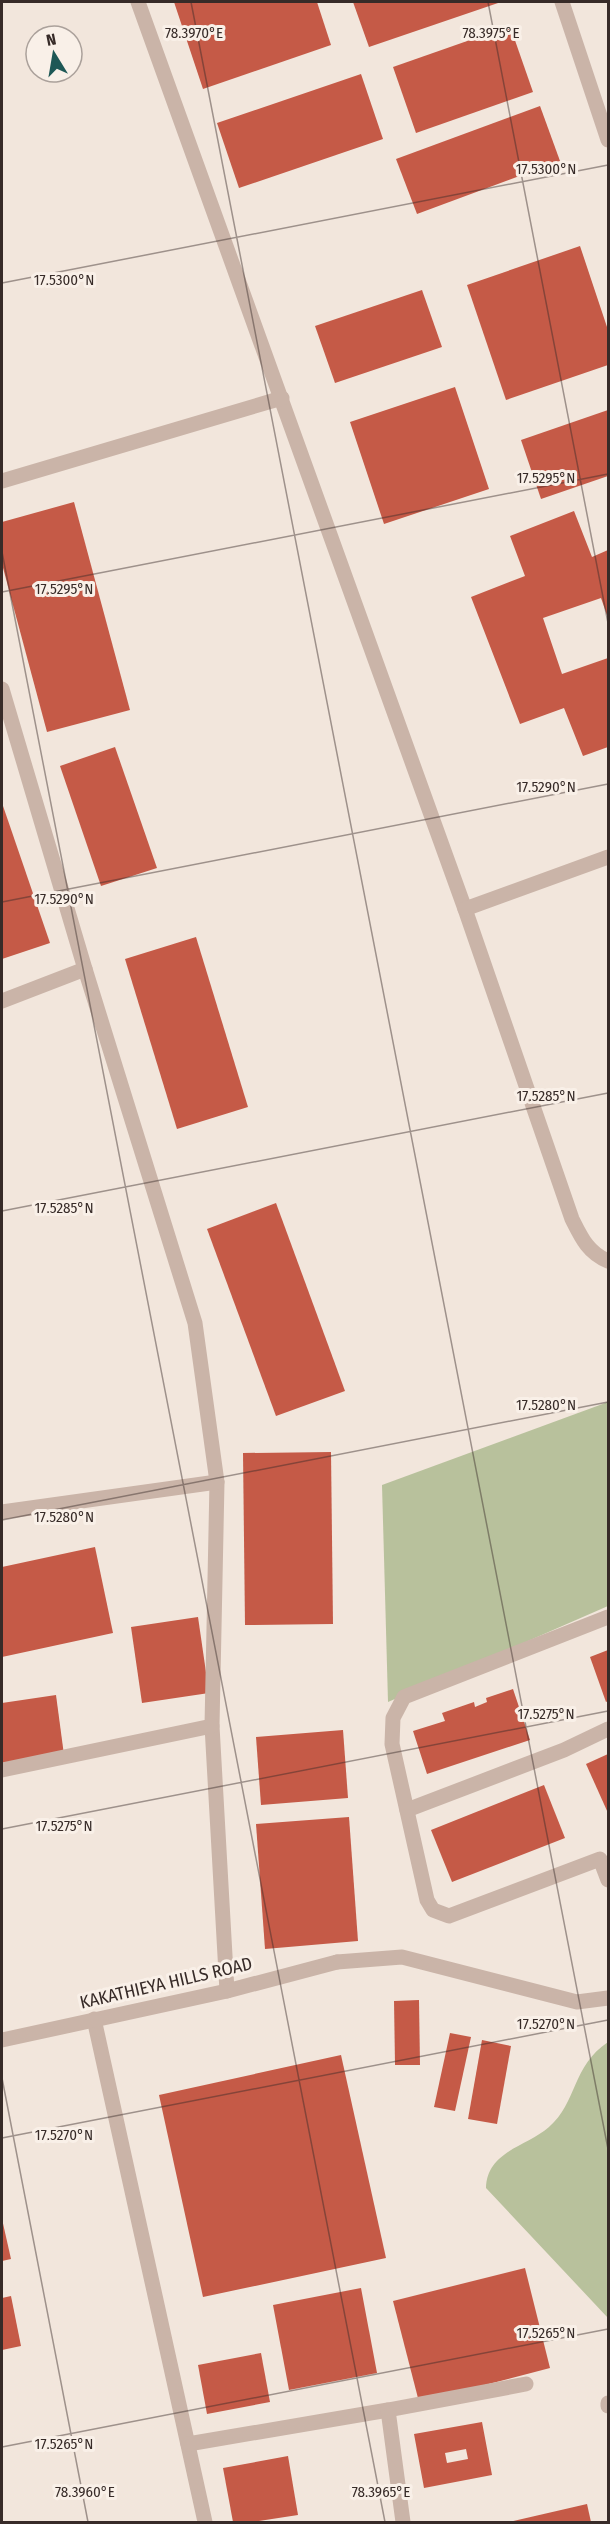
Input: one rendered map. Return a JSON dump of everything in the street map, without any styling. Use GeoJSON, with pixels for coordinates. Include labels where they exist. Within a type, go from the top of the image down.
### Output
{"type":"FeatureCollection","features":[{"type":"Feature","properties":{"kind":"street"},"geometry":{"type":"LineString","coordinates":[[138,2],[465,909],[572,1219],[584,1243],[598,1257],[609,1261]]}},
{"type":"Feature","properties":{"kind":"street"},"geometry":{"type":"LineString","coordinates":[[562,2],[609,140]]}},
{"type":"Feature","properties":{"kind":"street"},"geometry":{"type":"LineString","coordinates":[[2,481],[282,398]]}},
{"type":"Feature","properties":{"kind":"street"},"geometry":{"type":"LineString","coordinates":[[2,689],[7,729],[85,969],[195,1323],[217,1482],[212,1726],[227,1991]]}},
{"type":"Feature","properties":{"kind":"street"},"geometry":{"type":"LineString","coordinates":[[465,909],[609,857]]}},
{"type":"Feature","properties":{"kind":"street"},"geometry":{"type":"LineString","coordinates":[[2,1001],[85,969]]}},
{"type":"Feature","properties":{"kind":"street"},"geometry":{"type":"LineString","coordinates":[[2,1512],[217,1482]]}},
{"type":"Feature","properties":{"kind":"street"},"geometry":{"type":"LineString","coordinates":[[609,1617],[404,1697],[393,1718],[392,1744],[427,1900],[433,1910],[449,1916],[604,1857],[609,1880]]}},
{"type":"Feature","properties":{"kind":"street"},"geometry":{"type":"LineString","coordinates":[[2,1770],[212,1726]]}},
{"type":"Feature","properties":{"kind":"street"},"geometry":{"type":"LineString","coordinates":[[407,1810],[564,1750],[609,1729]]}},
{"type":"Feature","properties":{"kind":"street","name":"KAKATHIEYA HILLS ROAD"},"geometry":{"type":"LineString","coordinates":[[2,2040],[227,1991],[337,1962],[402,1957],[577,2002],[609,1998]]}},
{"type":"Feature","properties":{"kind":"street"},"geometry":{"type":"LineString","coordinates":[[94,2019],[205,2523]]}},
{"type":"Feature","properties":{"kind":"street"},"geometry":{"type":"LineString","coordinates":[[188,2444],[526,2384]]}},
{"type":"Feature","properties":{"kind":"street"},"geometry":{"type":"LineString","coordinates":[[388,2410],[404,2523]]}},
{"type":"Feature","properties":{"kind":"green space"},"geometry":{"type":"Polygon","coordinates":[[[608,1402],[608,1606],[388,1702],[382,1485],[608,1402]]]}},
{"type":"Feature","properties":{"kind":"green space"},"geometry":{"type":"Polygon","coordinates":[[[608,2042],[608,2318],[486,2188],[488,2176],[500,2158],[540,2134],[558,2117],[588,2062],[608,2042]]]}},
{"type":"Feature","properties":{"kind":"building"},"geometry":{"type":"Polygon","coordinates":[[[174,2],[317,2],[331,45],[203,89],[174,2]]]}},
{"type":"Feature","properties":{"kind":"building"},"geometry":{"type":"Polygon","coordinates":[[[353,2],[501,2],[369,47],[353,2]]]}},
{"type":"Feature","properties":{"kind":"building"},"geometry":{"type":"Polygon","coordinates":[[[510,26],[533,92],[416,133],[393,67],[510,26]]]}},
{"type":"Feature","properties":{"kind":"building"},"geometry":{"type":"Polygon","coordinates":[[[361,74],[383,139],[239,188],[217,123],[361,74]]]}},
{"type":"Feature","properties":{"kind":"building"},"geometry":{"type":"Polygon","coordinates":[[[540,106],[560,161],[417,214],[396,159],[540,106]]]}},
{"type":"Feature","properties":{"kind":"building"},"geometry":{"type":"Polygon","coordinates":[[[580,246],[608,330],[608,365],[506,400],[467,285],[580,246]]]}},
{"type":"Feature","properties":{"kind":"building"},"geometry":{"type":"Polygon","coordinates":[[[422,290],[442,347],[335,383],[315,326],[422,290]]]}},
{"type":"Feature","properties":{"kind":"building"},"geometry":{"type":"Polygon","coordinates":[[[455,387],[489,489],[384,524],[350,422],[455,387]]]}},
{"type":"Feature","properties":{"kind":"building"},"geometry":{"type":"Polygon","coordinates":[[[608,410],[608,476],[541,499],[521,440],[608,410]]]}},
{"type":"Feature","properties":{"kind":"building"},"geometry":{"type":"Polygon","coordinates":[[[74,502],[130,710],[47,732],[2,564],[2,522],[74,502]]]}},
{"type":"Feature","properties":{"kind":"building"},"geometry":{"type":"Polygon","coordinates":[[[574,511],[592,557],[608,550],[608,618],[601,598],[543,618],[562,674],[608,658],[608,747],[583,756],[564,708],[520,724],[471,597],[525,576],[510,536],[574,511]]]}},
{"type":"Feature","properties":{"kind":"building"},"geometry":{"type":"Polygon","coordinates":[[[115,747],[157,868],[101,886],[60,766],[115,747]]]}},
{"type":"Feature","properties":{"kind":"building"},"geometry":{"type":"Polygon","coordinates":[[[2,803],[50,943],[2,959],[2,803]]]}},
{"type":"Feature","properties":{"kind":"building"},"geometry":{"type":"Polygon","coordinates":[[[196,937],[248,1107],[177,1129],[125,959],[196,937]]]}},
{"type":"Feature","properties":{"kind":"building"},"geometry":{"type":"Polygon","coordinates":[[[276,1203],[345,1391],[276,1416],[207,1229],[276,1203]]]}},
{"type":"Feature","properties":{"kind":"building"},"geometry":{"type":"Polygon","coordinates":[[[331,1452],[333,1624],[245,1625],[243,1453],[331,1452]]]}},
{"type":"Feature","properties":{"kind":"building"},"geometry":{"type":"Polygon","coordinates":[[[95,1547],[113,1633],[2,1657],[2,1567],[95,1547]]]}},
{"type":"Feature","properties":{"kind":"building"},"geometry":{"type":"Polygon","coordinates":[[[198,1617],[209,1693],[142,1703],[131,1627],[198,1617]]]}},
{"type":"Feature","properties":{"kind":"building"},"geometry":{"type":"Polygon","coordinates":[[[608,1650],[608,1701],[606,1702],[590,1657],[608,1650]]]}},
{"type":"Feature","properties":{"kind":"building"},"geometry":{"type":"Polygon","coordinates":[[[513,1689],[530,1740],[427,1774],[413,1731],[445,1721],[442,1713],[474,1702],[475,1707],[487,1702],[486,1698],[513,1689]]]}},
{"type":"Feature","properties":{"kind":"building"},"geometry":{"type":"Polygon","coordinates":[[[56,1695],[64,1755],[2,1764],[2,1703],[56,1695]]]}},
{"type":"Feature","properties":{"kind":"building"},"geometry":{"type":"Polygon","coordinates":[[[343,1730],[348,1798],[261,1805],[256,1737],[343,1730]]]}},
{"type":"Feature","properties":{"kind":"building"},"geometry":{"type":"Polygon","coordinates":[[[608,1754],[608,1813],[586,1764],[608,1754]]]}},
{"type":"Feature","properties":{"kind":"building"},"geometry":{"type":"Polygon","coordinates":[[[544,1785],[565,1838],[452,1882],[431,1830],[544,1785]]]}},
{"type":"Feature","properties":{"kind":"building"},"geometry":{"type":"Polygon","coordinates":[[[349,1817],[358,1941],[265,1949],[256,1824],[349,1817]]]}},
{"type":"Feature","properties":{"kind":"building"},"geometry":{"type":"Polygon","coordinates":[[[419,2000],[420,2065],[395,2065],[394,2001],[419,2000]]]}},
{"type":"Feature","properties":{"kind":"building"},"geometry":{"type":"Polygon","coordinates":[[[450,2033],[471,2037],[455,2111],[434,2107],[450,2033]]]}},
{"type":"Feature","properties":{"kind":"building"},"geometry":{"type":"Polygon","coordinates":[[[482,2040],[511,2046],[497,2124],[468,2119],[482,2040]]]}},
{"type":"Feature","properties":{"kind":"building"},"geometry":{"type":"Polygon","coordinates":[[[341,2055],[386,2258],[203,2297],[159,2095],[341,2055]]]}},
{"type":"Feature","properties":{"kind":"building"},"geometry":{"type":"Polygon","coordinates":[[[2,2219],[11,2259],[2,2261],[2,2219]]]}},
{"type":"Feature","properties":{"kind":"building"},"geometry":{"type":"Polygon","coordinates":[[[525,2268],[550,2368],[419,2402],[393,2301],[525,2268]]]}},
{"type":"Feature","properties":{"kind":"building"},"geometry":{"type":"Polygon","coordinates":[[[361,2288],[377,2373],[289,2390],[273,2305],[361,2288]]]}},
{"type":"Feature","properties":{"kind":"building"},"geometry":{"type":"Polygon","coordinates":[[[11,2296],[21,2346],[2,2350],[2,2298],[11,2296]]]}},
{"type":"Feature","properties":{"kind":"building"},"geometry":{"type":"Polygon","coordinates":[[[261,2353],[270,2402],[207,2414],[198,2365],[261,2353]]]}},
{"type":"Feature","properties":{"kind":"building"},"geometry":{"type":"Polygon","coordinates":[[[482,2422],[492,2475],[424,2488],[414,2434],[482,2422]],[[466,2449],[445,2453],[447,2463],[468,2459],[466,2449]]]}},
{"type":"Feature","properties":{"kind":"building"},"geometry":{"type":"Polygon","coordinates":[[[288,2456],[298,2515],[253,2522],[233,2522],[223,2468],[288,2456]]]}},
{"type":"Feature","properties":{"kind":"building"},"geometry":{"type":"Polygon","coordinates":[[[587,2504],[591,2522],[509,2522],[587,2504]]]}}]}
